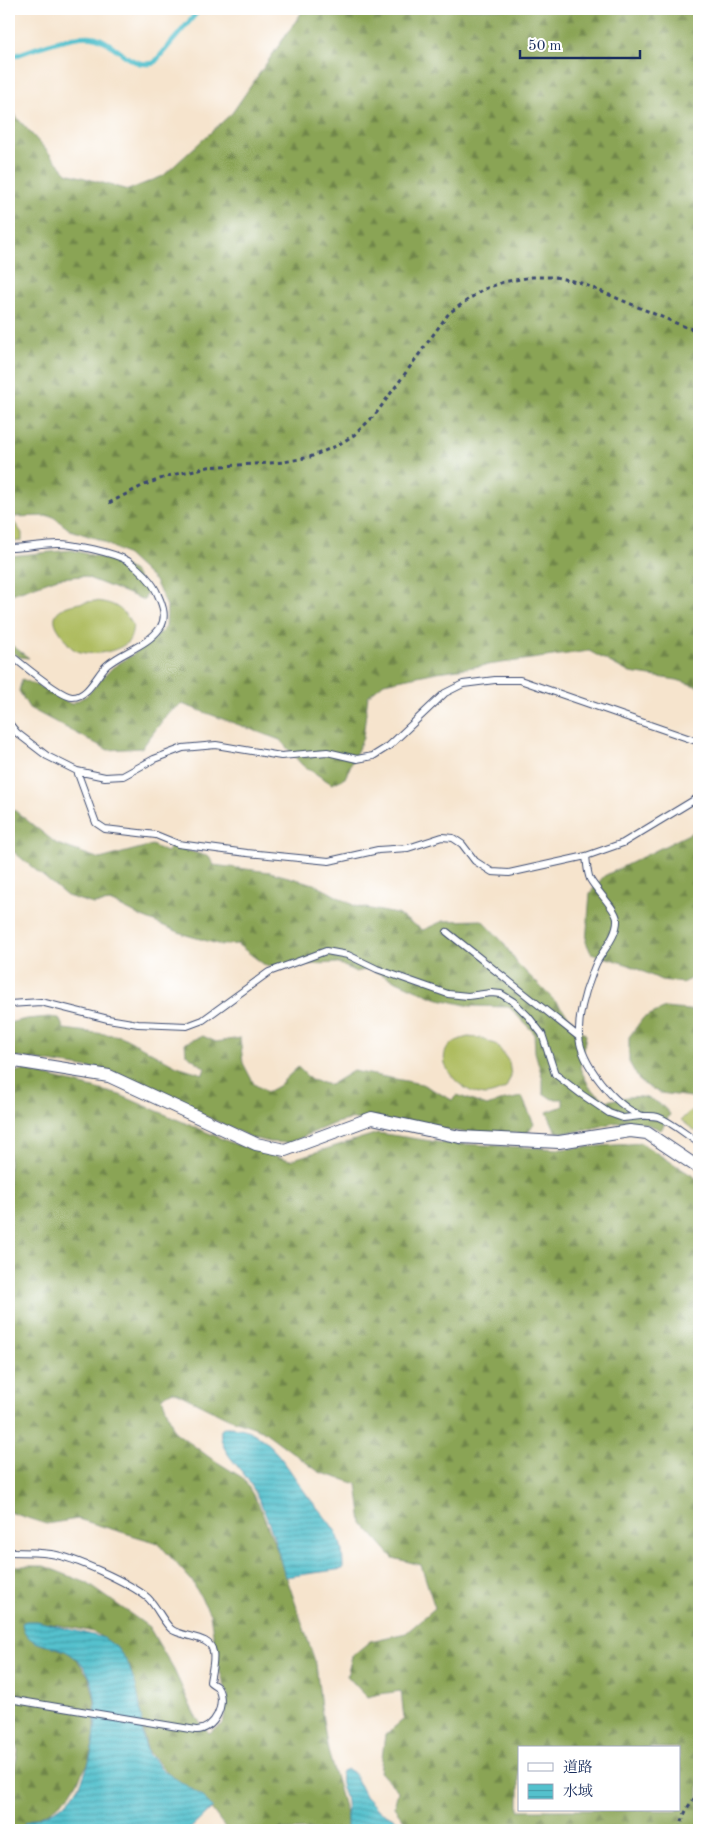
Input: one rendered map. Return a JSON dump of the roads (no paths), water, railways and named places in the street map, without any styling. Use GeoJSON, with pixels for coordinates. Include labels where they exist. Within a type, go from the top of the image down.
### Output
{"type":"FeatureCollection","features":[{"type":"Feature","properties":{"kind":"street"},"geometry":{"type":"LineString","coordinates":[[9,1060],[109,1076],[256,1144],[285,1150],[372,1118],[460,1137],[559,1142],[630,1131],[647,1133],[699,1168]]}},
{"type":"Feature","properties":{"kind":"lane"},"geometry":{"type":"LineString","coordinates":[[9,548],[59,544],[76,546],[128,561],[145,575],[157,592],[164,610],[162,626],[149,639],[107,665],[80,696],[70,697],[54,688],[9,654]]}},
{"type":"Feature","properties":{"kind":"lane"},"geometry":{"type":"LineString","coordinates":[[9,723],[16,733],[47,756],[77,771],[105,777],[123,776],[154,759],[183,748],[216,745],[280,756],[327,752],[357,759],[373,756],[389,746],[445,693],[463,684],[495,680],[520,680],[699,742]]}},
{"type":"Feature","properties":{"kind":"lane"},"geometry":{"type":"LineString","coordinates":[[77,771],[96,823],[105,829],[156,834],[178,844],[329,861],[378,850],[408,848],[442,837],[453,838],[462,844],[475,861],[492,872],[509,873],[586,856],[623,843],[667,815],[699,798]]}},
{"type":"Feature","properties":{"kind":"lane"},"geometry":{"type":"LineString","coordinates":[[586,856],[589,876],[600,894],[611,906],[617,918],[616,930],[597,961],[587,988],[580,1018],[579,1037],[587,1060],[598,1080],[622,1105],[641,1116]]}},
{"type":"Feature","properties":{"kind":"lane"},"geometry":{"type":"LineString","coordinates":[[447,932],[579,1037]]}},
{"type":"Feature","properties":{"kind":"lane"},"geometry":{"type":"LineString","coordinates":[[9,1004],[41,1002],[108,1019],[138,1024],[187,1026],[203,1020],[269,972],[326,951],[348,955],[377,969],[448,994],[468,996],[501,994],[514,1002],[528,1016],[542,1034],[555,1074],[580,1094],[609,1113],[623,1118],[657,1116],[699,1143]]}},
{"type":"Feature","properties":{"kind":"lane"},"geometry":{"type":"LineString","coordinates":[[9,1552],[50,1554],[72,1559],[128,1585],[148,1598],[171,1628],[181,1634],[200,1639],[209,1644],[213,1651],[210,1682],[217,1688],[220,1697],[220,1710],[210,1726],[203,1730],[196,1730],[10,1699]]}},
{"type":"Feature","properties":{"kind":"water"},"geometry":{"type":"Polygon","coordinates":[[[225,1427],[241,1428],[252,1432],[271,1446],[336,1532],[342,1550],[343,1569],[285,1577],[261,1503],[248,1480],[223,1444],[221,1430],[225,1427]]]}},
{"type":"Feature","properties":{"kind":"water"},"geometry":{"type":"Polygon","coordinates":[[[37,1621],[104,1638],[116,1647],[127,1661],[136,1686],[143,1738],[148,1754],[164,1771],[199,1794],[213,1807],[189,1830],[124,1830],[110,1825],[98,1826],[88,1830],[27,1830],[24,1823],[58,1808],[68,1801],[77,1789],[85,1774],[90,1757],[96,1718],[92,1684],[84,1667],[76,1658],[66,1652],[32,1640],[24,1631],[22,1623],[37,1621]]]}},
{"type":"Feature","properties":{"kind":"water"},"geometry":{"type":"Polygon","coordinates":[[[347,1769],[353,1772],[365,1796],[377,1809],[397,1820],[424,1828],[466,1830],[347,1830],[346,1802],[340,1779],[342,1771],[347,1769]]]}},
{"type":"Feature","properties":{"kind":"waterway"},"geometry":{"type":"LineString","coordinates":[[9,58],[52,43],[87,36],[103,40],[137,62],[145,64],[154,63],[200,9]]}}]}
